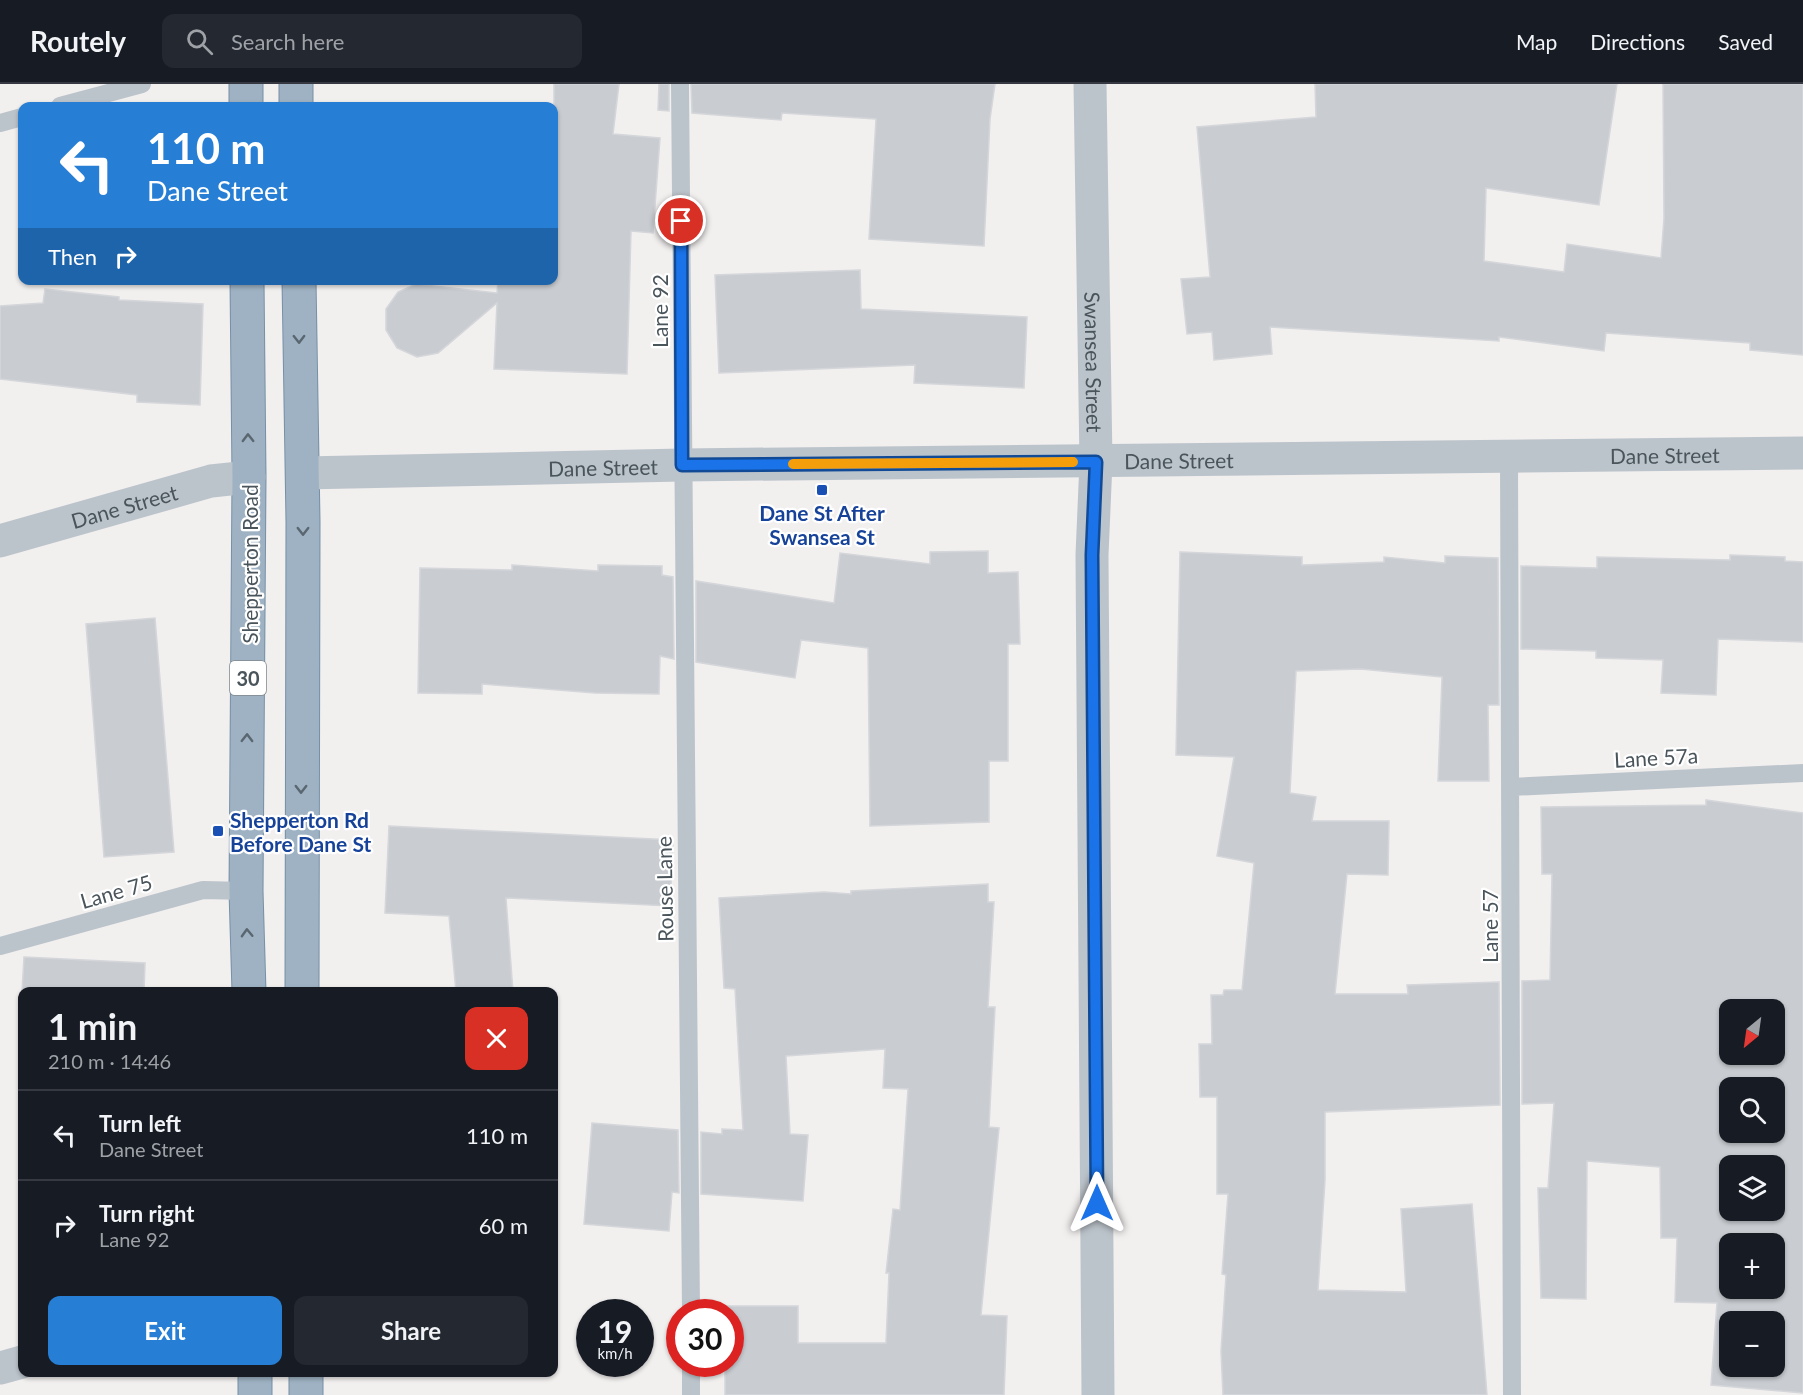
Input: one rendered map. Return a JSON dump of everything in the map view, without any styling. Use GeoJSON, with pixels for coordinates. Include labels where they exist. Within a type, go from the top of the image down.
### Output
{"type":"FeatureCollection","features":[{"type":"Feature","properties":{"kind":"highway"},"geometry":{"type":"LineString","coordinates":[[246,84],[246,102]]}},
{"type":"Feature","properties":{"kind":"highway"},"geometry":{"type":"LineString","coordinates":[[296,84],[296,102]]}},
{"type":"Feature","properties":{"kind":"highway","name":"Shepperton Road"},"geometry":{"type":"LineString","coordinates":[[247,285],[249,477],[246,891],[249,987]]}},
{"type":"Feature","properties":{"kind":"highway"},"geometry":{"type":"LineString","coordinates":[[299,285],[303,473],[302,987]]}},
{"type":"Feature","properties":{"kind":"highway"},"geometry":{"type":"LineString","coordinates":[[255,1377],[255,1395]]}},
{"type":"Feature","properties":{"kind":"highway"},"geometry":{"type":"LineString","coordinates":[[306,1377],[306,1395]]}},
{"type":"Feature","properties":{"kind":"street","name":"Swansea Street"},"geometry":{"type":"LineString","coordinates":[[1090,84],[1096,462],[1092,555],[1098,1395]]}},
{"type":"Feature","properties":{"kind":"street","name":"Dane Street"},"geometry":{"type":"LineString","coordinates":[[303,473],[682,465],[1803,453]]}},
{"type":"Feature","properties":{"kind":"street","name":"Dane Street"},"geometry":{"type":"LineString","coordinates":[[0,541],[211,481],[249,477]]}},
{"type":"Feature","properties":{"kind":"street"},"geometry":{"type":"LineString","coordinates":[[0,1368],[18,1363]]}},
{"type":"Feature","properties":{"kind":"lane"},"geometry":{"type":"LineString","coordinates":[[75,102],[142,84]]}},
{"type":"Feature","properties":{"kind":"lane","name":"Lane 92"},"geometry":{"type":"LineString","coordinates":[[680,84],[682,465]]}},
{"type":"Feature","properties":{"kind":"lane"},"geometry":{"type":"LineString","coordinates":[[0,123],[18,118]]}},
{"type":"Feature","properties":{"kind":"lane","name":"Lane 57"},"geometry":{"type":"LineString","coordinates":[[1509,457],[1512,1395]]}},
{"type":"Feature","properties":{"kind":"lane","name":"Rouse Lane"},"geometry":{"type":"LineString","coordinates":[[682,465],[691,1299]]}},
{"type":"Feature","properties":{"kind":"lane","name":"Lane 57a"},"geometry":{"type":"LineString","coordinates":[[1511,787],[1803,773]]}},
{"type":"Feature","properties":{"kind":"lane","name":"Lane 75"},"geometry":{"type":"LineString","coordinates":[[0,946],[203,890],[246,891]]}},
{"type":"Feature","properties":{"kind":"lane"},"geometry":{"type":"LineString","coordinates":[[691,1377],[691,1395]]}},
{"type":"Feature","properties":{"kind":"building"},"geometry":{"type":"Polygon","coordinates":[[[554,84],[619,84],[613,134],[660,138],[653,233],[631,231],[627,374],[494,369],[497,303],[438,353],[417,357],[397,348],[386,330],[386,309],[398,292],[414,285],[497,293],[498,285],[558,285],[558,102],[554,102],[554,84]]]}},
{"type":"Feature","properties":{"kind":"building"},"geometry":{"type":"Polygon","coordinates":[[[659,84],[669,84],[669,111],[658,110],[659,84]]]}},
{"type":"Feature","properties":{"kind":"building"},"geometry":{"type":"Polygon","coordinates":[[[691,84],[995,84],[990,119],[984,246],[869,239],[876,119],[782,113],[781,120],[692,113],[691,84]]]}},
{"type":"Feature","properties":{"kind":"building"},"geometry":{"type":"Polygon","coordinates":[[[1315,84],[1617,84],[1599,205],[1486,188],[1484,261],[1564,272],[1567,244],[1661,258],[1664,218],[1663,84],[1803,84],[1803,355],[1750,350],[1750,343],[1606,333],[1604,351],[1499,337],[1499,341],[1270,327],[1272,354],[1214,360],[1212,332],[1187,334],[1181,279],[1210,277],[1197,127],[1316,117],[1315,84]]]}},
{"type":"Feature","properties":{"kind":"building"},"geometry":{"type":"Polygon","coordinates":[[[860,270],[861,309],[1027,317],[1024,388],[914,383],[915,365],[719,373],[715,275],[860,270]]]}},
{"type":"Feature","properties":{"kind":"building"},"geometry":{"type":"Polygon","coordinates":[[[45,289],[119,297],[119,300],[203,304],[200,405],[137,402],[137,395],[0,379],[0,306],[43,303],[45,289]]]}},
{"type":"Feature","properties":{"kind":"building"},"geometry":{"type":"Polygon","coordinates":[[[988,551],[988,573],[1018,572],[1020,644],[1008,644],[1008,761],[989,761],[989,822],[870,826],[868,648],[801,640],[795,678],[696,662],[696,581],[834,603],[840,553],[930,564],[930,552],[988,551]]]}},
{"type":"Feature","properties":{"kind":"building"},"geometry":{"type":"Polygon","coordinates":[[[1180,552],[1302,557],[1302,565],[1384,562],[1384,557],[1445,563],[1445,556],[1498,558],[1499,705],[1488,705],[1489,781],[1438,781],[1442,677],[1361,669],[1296,671],[1290,793],[1316,797],[1312,821],[1389,821],[1388,875],[1347,874],[1335,994],[1408,994],[1407,985],[1499,982],[1500,1105],[1325,1112],[1325,1180],[1318,1290],[1406,1292],[1401,1209],[1472,1204],[1487,1395],[1223,1395],[1221,1351],[1226,1275],[1222,1274],[1228,1194],[1217,1194],[1217,1097],[1200,1097],[1199,1044],[1212,1044],[1211,995],[1223,995],[1224,990],[1242,990],[1254,863],[1217,856],[1234,757],[1176,755],[1180,552]]]}},
{"type":"Feature","properties":{"kind":"building"},"geometry":{"type":"Polygon","coordinates":[[[1730,555],[1785,557],[1785,561],[1803,562],[1803,642],[1718,639],[1716,695],[1661,693],[1663,660],[1596,658],[1596,651],[1521,649],[1521,566],[1597,568],[1597,557],[1730,560],[1730,555]]]}},
{"type":"Feature","properties":{"kind":"building"},"geometry":{"type":"Polygon","coordinates":[[[512,565],[598,571],[598,565],[662,566],[662,575],[673,577],[674,659],[660,656],[659,694],[595,693],[482,684],[482,694],[418,693],[420,568],[512,570],[512,565]]]}},
{"type":"Feature","properties":{"kind":"building"},"geometry":{"type":"Polygon","coordinates":[[[155,618],[174,852],[104,857],[86,624],[155,618]]]}},
{"type":"Feature","properties":{"kind":"building"},"geometry":{"type":"Polygon","coordinates":[[[1706,800],[1803,813],[1803,1393],[1711,1385],[1717,1303],[1675,1302],[1677,1238],[1661,1238],[1660,1167],[1587,1161],[1586,1299],[1541,1298],[1538,1188],[1548,1188],[1554,1103],[1522,1104],[1522,981],[1550,980],[1552,874],[1542,874],[1541,807],[1706,805],[1706,800]]]}},
{"type":"Feature","properties":{"kind":"building"},"geometry":{"type":"Polygon","coordinates":[[[389,826],[673,840],[670,906],[506,898],[513,987],[456,987],[449,916],[385,913],[389,826]]]}},
{"type":"Feature","properties":{"kind":"building"},"geometry":{"type":"Polygon","coordinates":[[[988,884],[988,902],[994,902],[988,1007],[995,1007],[989,1127],[999,1128],[981,1315],[1007,1316],[1004,1395],[725,1395],[725,1377],[744,1377],[744,1306],[798,1306],[798,1343],[886,1343],[889,1273],[886,1273],[893,1209],[900,1210],[908,1089],[883,1088],[885,1049],[786,1056],[790,1134],[808,1135],[803,1201],[701,1194],[701,1132],[722,1134],[722,1129],[743,1130],[735,989],[724,988],[719,898],[824,892],[851,894],[851,891],[988,884]]]}},
{"type":"Feature","properties":{"kind":"building"},"geometry":{"type":"Polygon","coordinates":[[[24,957],[145,963],[144,987],[22,987],[24,957]]]}},
{"type":"Feature","properties":{"kind":"building"},"geometry":{"type":"Polygon","coordinates":[[[592,1123],[678,1130],[679,1193],[672,1192],[669,1231],[584,1224],[592,1123]]]}},
{"type":"Feature","properties":{"kind":"slow traffic"},"geometry":{"type":"LineString","coordinates":[[793,464],[1073,462]]}},
{"type":"Feature","properties":{"kind":"place","name":"Dane St After Swansea St"},"geometry":{"type":"Point","coordinates":[822,490]}},
{"type":"Feature","properties":{"kind":"place","name":"Shepperton Rd Before Dane St"},"geometry":{"type":"Point","coordinates":[218,831]}},
{"type":"Feature","properties":{"kind":"route"},"geometry":{"type":"LineString","coordinates":[[681,221],[682,465],[1096,462],[1092,555],[1097,1203]]}}]}
